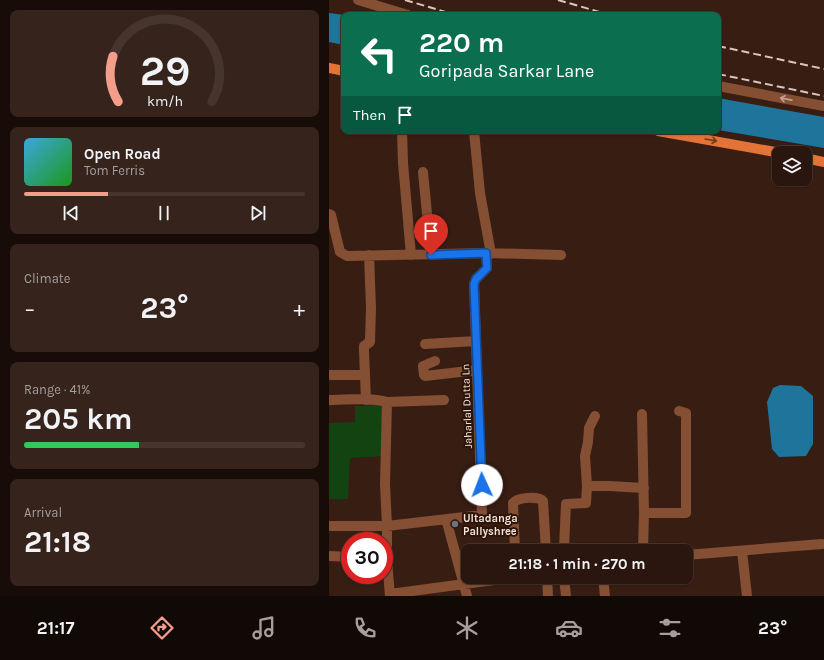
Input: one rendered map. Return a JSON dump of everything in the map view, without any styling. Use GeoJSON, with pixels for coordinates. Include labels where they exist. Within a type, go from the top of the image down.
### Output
{"type":"FeatureCollection","features":[{"type":"Feature","properties":{"kind":"main road"},"geometry":{"type":"LineString","coordinates":[[329,68],[341,70]]}},
{"type":"Feature","properties":{"kind":"main road"},"geometry":{"type":"LineString","coordinates":[[676,134],[772,151]]}},
{"type":"Feature","properties":{"kind":"main road"},"geometry":{"type":"LineString","coordinates":[[812,159],[824,162]]}},
{"type":"Feature","properties":{"kind":"street"},"geometry":{"type":"LineString","coordinates":[[358,0],[398,12]]}},
{"type":"Feature","properties":{"kind":"street"},"geometry":{"type":"LineString","coordinates":[[721,87],[824,106]]}},
{"type":"Feature","properties":{"kind":"street"},"geometry":{"type":"LineString","coordinates":[[403,134],[403,163],[411,255]]}},
{"type":"Feature","properties":{"kind":"street","name":"Jaharlal Dutta Ln"},"geometry":{"type":"LineString","coordinates":[[329,526],[387,526],[479,516],[483,513],[474,284],[476,279],[487,268],[489,254],[480,192],[474,134]]}},
{"type":"Feature","properties":{"kind":"street"},"geometry":{"type":"LineString","coordinates":[[423,172],[431,255]]}},
{"type":"Feature","properties":{"kind":"street"},"geometry":{"type":"LineString","coordinates":[[329,214],[331,215],[340,252],[347,256],[489,254],[561,255]]}},
{"type":"Feature","properties":{"kind":"street"},"geometry":{"type":"LineString","coordinates":[[366,400],[364,346],[370,342],[371,308],[369,255]]}},
{"type":"Feature","properties":{"kind":"street"},"geometry":{"type":"LineString","coordinates":[[425,344],[476,340]]}},
{"type":"Feature","properties":{"kind":"street"},"geometry":{"type":"LineString","coordinates":[[435,361],[424,364],[423,367],[425,376],[477,370]]}},
{"type":"Feature","properties":{"kind":"street"},"geometry":{"type":"LineString","coordinates":[[329,375],[364,375]]}},
{"type":"Feature","properties":{"kind":"street"},"geometry":{"type":"LineString","coordinates":[[329,400],[366,400],[387,402],[444,400]]}},
{"type":"Feature","properties":{"kind":"street"},"geometry":{"type":"LineString","coordinates":[[387,402],[385,484],[387,532]]}},
{"type":"Feature","properties":{"kind":"street"},"geometry":{"type":"LineString","coordinates":[[644,514],[686,513],[685,413],[679,411]]}},
{"type":"Feature","properties":{"kind":"street"},"geometry":{"type":"LineString","coordinates":[[642,414],[644,488],[643,544]]}},
{"type":"Feature","properties":{"kind":"street"},"geometry":{"type":"LineString","coordinates":[[564,544],[566,504],[586,503],[587,486],[585,456],[589,442],[589,428],[595,416]]}},
{"type":"Feature","properties":{"kind":"street"},"geometry":{"type":"LineString","coordinates":[[587,486],[644,488]]}},
{"type":"Feature","properties":{"kind":"street"},"geometry":{"type":"LineString","coordinates":[[515,544],[513,503],[518,499],[539,498],[543,501],[546,544]]}},
{"type":"Feature","properties":{"kind":"street"},"geometry":{"type":"LineString","coordinates":[[446,519],[461,575]]}},
{"type":"Feature","properties":{"kind":"street"},"geometry":{"type":"LineString","coordinates":[[693,554],[822,544]]}},
{"type":"Feature","properties":{"kind":"street"},"geometry":{"type":"LineString","coordinates":[[742,551],[747,596]]}},
{"type":"Feature","properties":{"kind":"street"},"geometry":{"type":"LineString","coordinates":[[329,556],[341,557]]}},
{"type":"Feature","properties":{"kind":"street"},"geometry":{"type":"LineString","coordinates":[[388,584],[390,595],[461,583]]}},
{"type":"Feature","properties":{"kind":"street"},"geometry":{"type":"LineString","coordinates":[[463,584],[467,596]]}},
{"type":"Feature","properties":{"kind":"street"},"geometry":{"type":"LineString","coordinates":[[548,584],[549,596]]}},
{"type":"Feature","properties":{"kind":"street"},"geometry":{"type":"LineString","coordinates":[[565,584],[566,596]]}},
{"type":"Feature","properties":{"kind":"street"},"geometry":{"type":"LineString","coordinates":[[604,584],[605,596]]}},
{"type":"Feature","properties":{"kind":"green space"},"geometry":{"type":"Polygon","coordinates":[[[384,405],[384,456],[350,458],[348,499],[329,499],[329,423],[355,422],[355,406],[384,405]]]}},
{"type":"Feature","properties":{"kind":"water"},"geometry":{"type":"Polygon","coordinates":[[[329,13],[341,14],[341,44],[329,42],[329,13]]]}},
{"type":"Feature","properties":{"kind":"water"},"geometry":{"type":"Polygon","coordinates":[[[721,99],[824,117],[824,148],[721,131],[721,99]]]}},
{"type":"Feature","properties":{"kind":"water"},"geometry":{"type":"Polygon","coordinates":[[[780,385],[801,386],[813,396],[813,444],[806,456],[779,457],[772,449],[767,402],[773,388],[780,385]]]}},
{"type":"Feature","properties":{"kind":"railway"},"geometry":{"type":"LineString","coordinates":[[405,0],[446,12]]}},
{"type":"Feature","properties":{"kind":"railway"},"geometry":{"type":"LineString","coordinates":[[558,0],[600,12]]}},
{"type":"Feature","properties":{"kind":"railway"},"geometry":{"type":"LineString","coordinates":[[721,47],[824,69]]}},
{"type":"Feature","properties":{"kind":"railway"},"geometry":{"type":"LineString","coordinates":[[721,75],[824,96]]}},
{"type":"Feature","properties":{"kind":"place","name":"Ultadanga Pallyshree"},"geometry":{"type":"Point","coordinates":[455,524]}},
{"type":"Feature","properties":{"kind":"route"},"geometry":{"type":"LineString","coordinates":[[431,255],[486,253],[487,268],[483,274],[476,279],[474,284],[482,485]]}}]}
